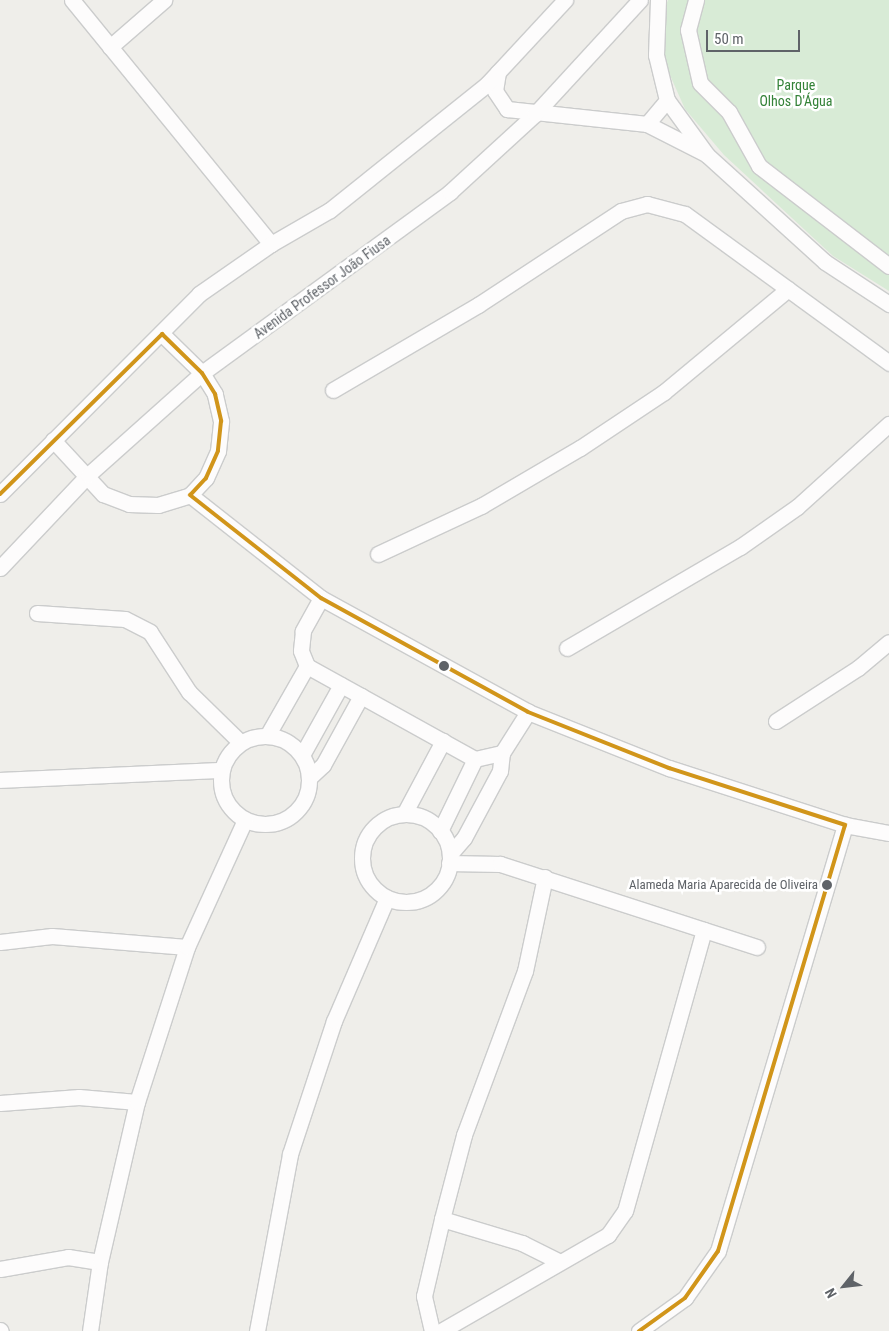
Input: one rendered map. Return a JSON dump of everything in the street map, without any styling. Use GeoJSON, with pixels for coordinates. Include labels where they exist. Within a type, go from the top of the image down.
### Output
{"type":"FeatureCollection","features":[{"type":"Feature","properties":{"kind":"street"},"geometry":{"type":"LineString","coordinates":[[72,0],[271,244]]}},
{"type":"Feature","properties":{"kind":"street"},"geometry":{"type":"LineString","coordinates":[[110,47],[164,0]]}},
{"type":"Feature","properties":{"kind":"street"},"geometry":{"type":"LineString","coordinates":[[0,494],[200,294],[271,244],[330,210],[498,72],[565,0]]}},
{"type":"Feature","properties":{"kind":"street","name":"Avenida Professor João Fiusa"},"geometry":{"type":"LineString","coordinates":[[0,568],[88,475],[202,374],[380,246],[535,114],[640,0]]}},
{"type":"Feature","properties":{"kind":"street"},"geometry":{"type":"LineString","coordinates":[[658,0],[656,55],[667,100],[707,155],[825,262],[889,304]]}},
{"type":"Feature","properties":{"kind":"street"},"geometry":{"type":"LineString","coordinates":[[696,0],[688,30],[700,82],[729,112],[760,166],[889,266]]}},
{"type":"Feature","properties":{"kind":"street"},"geometry":{"type":"LineString","coordinates":[[498,72],[494,91],[507,108],[535,114],[580,114],[647,124],[707,155]]}},
{"type":"Feature","properties":{"kind":"street"},"geometry":{"type":"LineString","coordinates":[[647,124],[667,100]]}},
{"type":"Feature","properties":{"kind":"street"},"geometry":{"type":"LineString","coordinates":[[333,390],[478,304],[621,211],[638,205],[676,209],[889,362]]}},
{"type":"Feature","properties":{"kind":"street"},"geometry":{"type":"LineString","coordinates":[[378,554],[482,506],[580,448],[664,392],[788,290]]}},
{"type":"Feature","properties":{"kind":"street"},"geometry":{"type":"LineString","coordinates":[[53,440],[88,475],[103,494],[129,504],[158,505],[190,496],[206,478],[218,450],[221,421],[215,394],[202,374],[162,334]]}},
{"type":"Feature","properties":{"kind":"street"},"geometry":{"type":"LineString","coordinates":[[567,648],[740,547],[797,506],[889,424]]}},
{"type":"Feature","properties":{"kind":"street"},"geometry":{"type":"LineString","coordinates":[[190,496],[321,598],[528,712],[669,768],[844,825],[889,833]]}},
{"type":"Feature","properties":{"kind":"street"},"geometry":{"type":"LineString","coordinates":[[321,598],[304,631],[302,651],[307,666],[476,759],[502,753]]}},
{"type":"Feature","properties":{"kind":"street"},"geometry":{"type":"LineString","coordinates":[[37,613],[125,619],[150,632],[189,692],[240,742]]}},
{"type":"Feature","properties":{"kind":"street"},"geometry":{"type":"LineString","coordinates":[[776,721],[858,668],[889,642]]}},
{"type":"Feature","properties":{"kind":"street"},"geometry":{"type":"LineString","coordinates":[[267,736],[307,666]]}},
{"type":"Feature","properties":{"kind":"street"},"geometry":{"type":"LineString","coordinates":[[302,755],[341,685]]}},
{"type":"Feature","properties":{"kind":"street"},"geometry":{"type":"LineString","coordinates":[[310,777],[323,765],[362,696]]}},
{"type":"Feature","properties":{"kind":"street"},"geometry":{"type":"LineString","coordinates":[[450,858],[440,831],[432,822],[404,814],[380,821],[367,835],[362,852],[363,871],[372,887],[387,898],[405,902],[424,899],[439,888],[450,858],[464,838],[500,771],[502,753],[528,712]]}},
{"type":"Feature","properties":{"kind":"street"},"geometry":{"type":"LineString","coordinates":[[267,736],[284,739],[302,755],[310,777],[305,800],[290,817],[268,825],[245,820],[227,805],[220,783],[224,760],[240,742],[267,736]]}},
{"type":"Feature","properties":{"kind":"street"},"geometry":{"type":"LineString","coordinates":[[404,814],[443,741]]}},
{"type":"Feature","properties":{"kind":"street"},"geometry":{"type":"LineString","coordinates":[[440,831],[476,759]]}},
{"type":"Feature","properties":{"kind":"street"},"geometry":{"type":"LineString","coordinates":[[0,780],[222,770]]}},
{"type":"Feature","properties":{"kind":"street"},"geometry":{"type":"LineString","coordinates":[[90,1331],[100,1262],[136,1102],[187,947],[245,820]]}},
{"type":"Feature","properties":{"kind":"street"},"geometry":{"type":"LineString","coordinates":[[639,1331],[685,1298],[718,1251],[844,825]]}},
{"type":"Feature","properties":{"kind":"street"},"geometry":{"type":"LineString","coordinates":[[450,858],[500,864],[545,877],[757,947]]}},
{"type":"Feature","properties":{"kind":"street"},"geometry":{"type":"LineString","coordinates":[[432,1331],[424,1296],[442,1219],[464,1135],[525,972],[545,877]]}},
{"type":"Feature","properties":{"kind":"street"},"geometry":{"type":"LineString","coordinates":[[257,1331],[290,1154],[334,1021],[387,898]]}},
{"type":"Feature","properties":{"kind":"street"},"geometry":{"type":"LineString","coordinates":[[441,1331],[608,1235],[625,1211],[704,930]]}},
{"type":"Feature","properties":{"kind":"street"},"geometry":{"type":"LineString","coordinates":[[0,942],[52,936],[187,947]]}},
{"type":"Feature","properties":{"kind":"street"},"geometry":{"type":"LineString","coordinates":[[0,1103],[79,1097],[136,1102]]}},
{"type":"Feature","properties":{"kind":"street"},"geometry":{"type":"LineString","coordinates":[[442,1219],[522,1243],[560,1262]]}},
{"type":"Feature","properties":{"kind":"street"},"geometry":{"type":"LineString","coordinates":[[0,1269],[68,1257],[100,1262]]}},
{"type":"Feature","properties":{"kind":"green space","name":"Parque Olhos D'Água"},"geometry":{"type":"Polygon","coordinates":[[[668,0],[889,0],[889,291],[833,256],[724,155],[685,109],[661,55],[662,15],[668,0]]]}},
{"type":"Feature","properties":{"kind":"transit line"},"geometry":{"type":"LineString","coordinates":[[0,494],[162,334],[202,373],[215,394],[221,421],[218,451],[206,478],[190,495],[321,598],[528,712],[669,768],[845,825],[718,1251],[685,1298],[639,1331]]}},
{"type":"Feature","properties":{"kind":"place","name":"Alameda Maria Aparecida de Oliveira"},"geometry":{"type":"Point","coordinates":[827,885]}}]}
